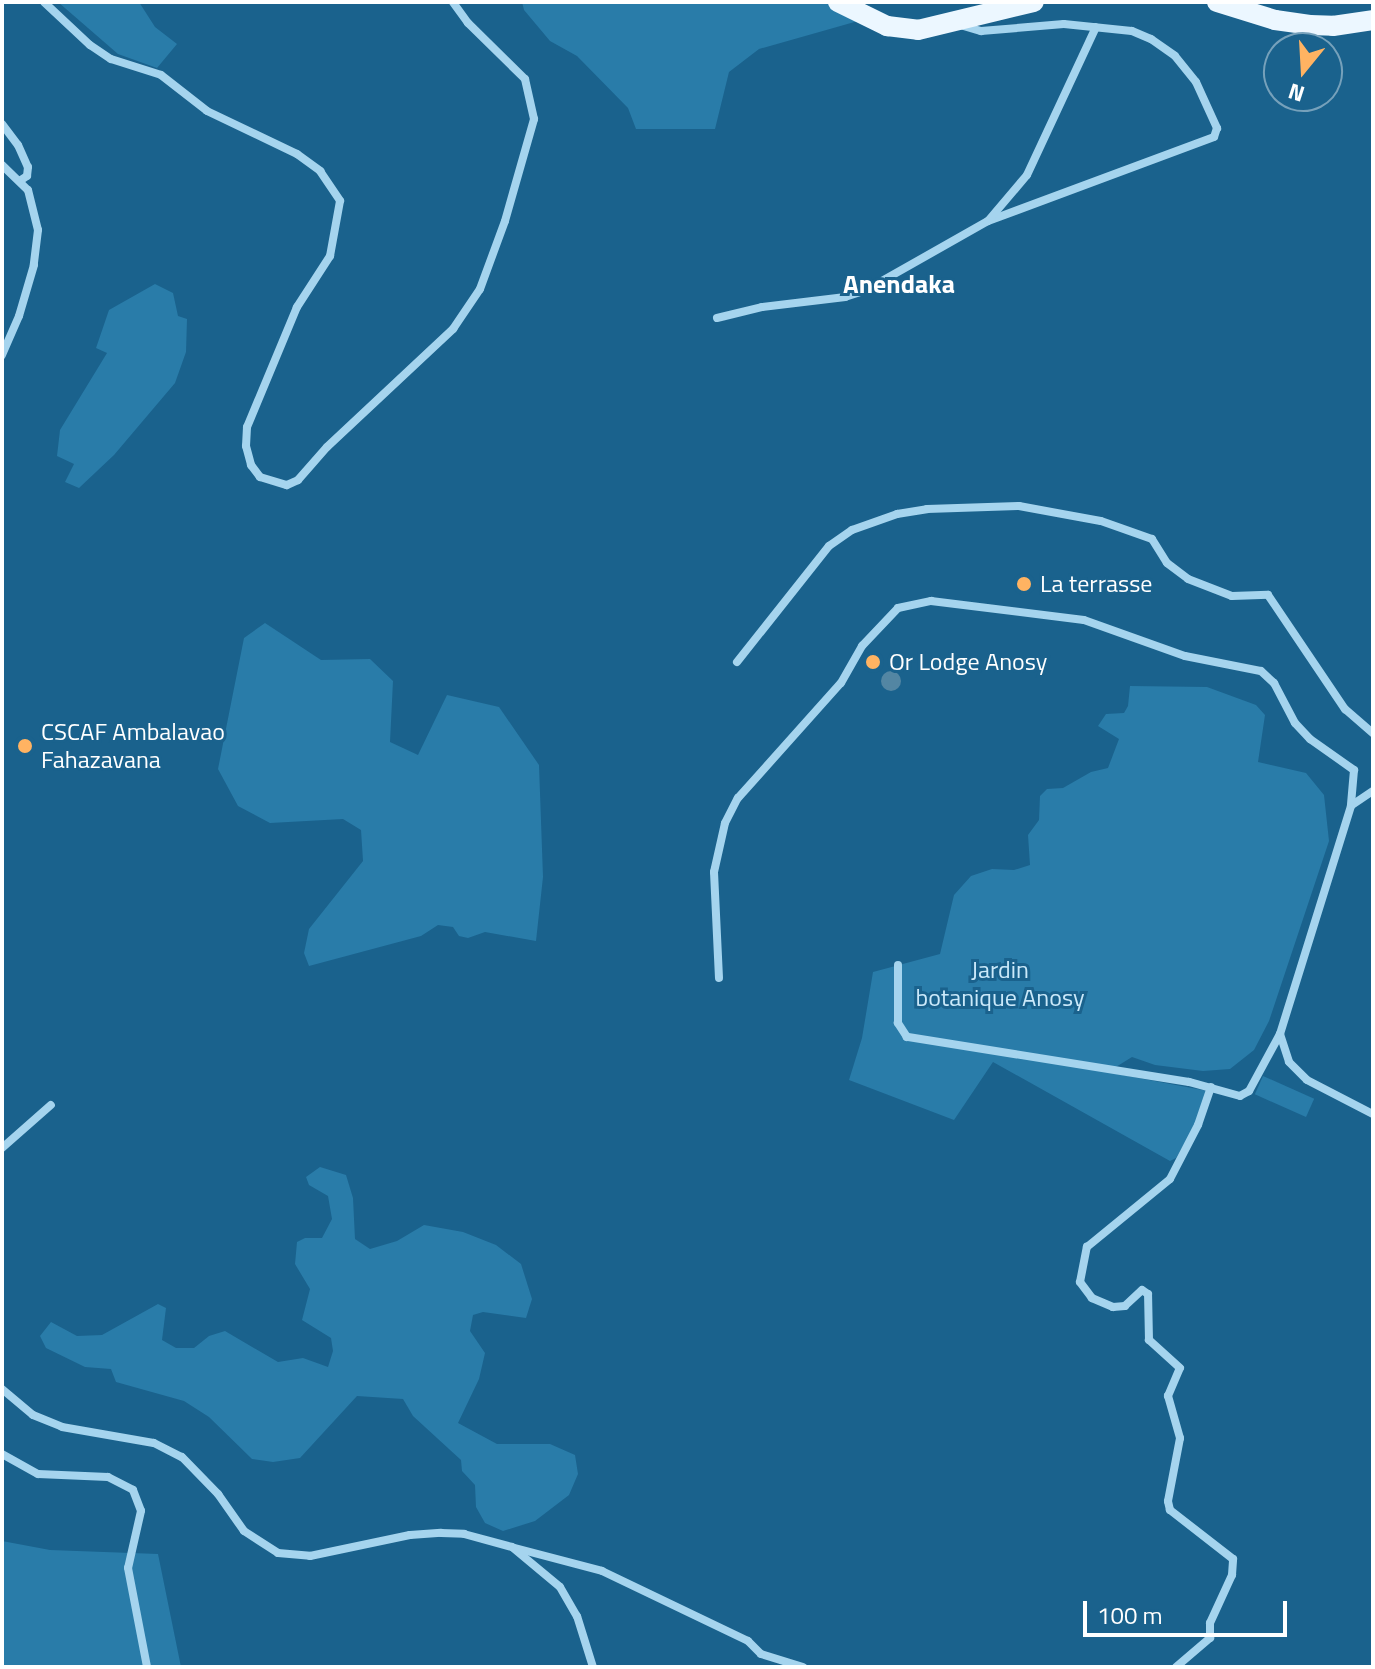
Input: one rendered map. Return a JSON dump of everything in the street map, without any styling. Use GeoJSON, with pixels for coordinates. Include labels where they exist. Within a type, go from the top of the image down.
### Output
{"type":"FeatureCollection","features":[{"type":"Feature","properties":{"kind":"main road"},"geometry":{"type":"LineString","coordinates":[[838,2],[887,26],[918,30],[956,24],[1034,2]]}},
{"type":"Feature","properties":{"kind":"main road"},"geometry":{"type":"LineString","coordinates":[[1217,2],[1275,20],[1310,25],[1370,26]]}},
{"type":"Feature","properties":{"kind":"street"},"geometry":{"type":"LineString","coordinates":[[44,2],[90,45],[111,59],[161,75],[207,111],[297,154],[320,171],[340,201],[330,256],[297,307],[247,427],[246,446],[251,465],[260,477],[287,485],[298,480],[327,447],[453,329],[480,289],[505,221],[534,119],[525,79],[468,23],[453,2]]}},
{"type":"Feature","properties":{"kind":"street"},"geometry":{"type":"LineString","coordinates":[[717,318],[762,307],[845,297],[866,290],[988,221],[1214,137],[1217,128],[1196,82],[1175,56],[1151,39],[1132,31],[1064,24],[981,31],[956,24]]}},
{"type":"Feature","properties":{"kind":"street"},"geometry":{"type":"LineString","coordinates":[[988,221],[1027,175],[1096,27]]}},
{"type":"Feature","properties":{"kind":"street"},"geometry":{"type":"LineString","coordinates":[[2,124],[18,145],[28,167],[27,176],[21,180]]}},
{"type":"Feature","properties":{"kind":"street"},"geometry":{"type":"LineString","coordinates":[[2,165],[21,180],[36,210],[38,230],[34,265],[19,316],[2,355]]}},
{"type":"Feature","properties":{"kind":"street"},"geometry":{"type":"LineString","coordinates":[[737,662],[829,546],[852,530],[897,514],[927,509],[1019,506],[1101,521],[1152,539],[1167,563],[1188,579],[1232,596],[1268,595],[1345,709],[1373,733]]}},
{"type":"Feature","properties":{"kind":"street"},"geometry":{"type":"LineString","coordinates":[[719,978],[714,872],[725,823],[738,798],[841,683],[862,646],[898,608],[931,601],[1084,620],[1185,656],[1261,671],[1274,683],[1295,723],[1310,739],[1354,770],[1351,806],[1280,1034],[1249,1091],[1240,1096],[1211,1087],[907,1037],[898,1023],[898,965]]}},
{"type":"Feature","properties":{"kind":"street"},"geometry":{"type":"LineString","coordinates":[[1351,806],[1373,791]]}},
{"type":"Feature","properties":{"kind":"street"},"geometry":{"type":"LineString","coordinates":[[1280,1034],[1289,1062],[1307,1080],[1373,1114]]}},
{"type":"Feature","properties":{"kind":"street"},"geometry":{"type":"LineString","coordinates":[[1176,1667],[1210,1638],[1210,1623],[1232,1575],[1233,1559],[1170,1510],[1168,1501],[1180,1438],[1168,1396],[1180,1368],[1149,1340],[1148,1294],[1142,1290],[1125,1306],[1113,1307],[1092,1298],[1080,1282],[1087,1247],[1170,1179],[1198,1125],[1211,1087]]}},
{"type":"Feature","properties":{"kind":"street"},"geometry":{"type":"LineString","coordinates":[[2,1148],[51,1105]]}},
{"type":"Feature","properties":{"kind":"street"},"geometry":{"type":"LineString","coordinates":[[2,1389],[33,1415],[62,1427],[154,1443],[182,1457],[218,1494],[244,1531],[278,1553],[310,1556],[410,1535],[464,1534],[602,1571],[748,1641],[761,1654],[803,1667]]}},
{"type":"Feature","properties":{"kind":"street"},"geometry":{"type":"LineString","coordinates":[[2,1454],[38,1474],[108,1477],[133,1490],[141,1511],[128,1568],[147,1667]]}},
{"type":"Feature","properties":{"kind":"street"},"geometry":{"type":"LineString","coordinates":[[512,1547],[560,1587],[577,1616],[593,1667]]}},
{"type":"Feature","properties":{"kind":"green space"},"geometry":{"type":"Polygon","coordinates":[[[58,2],[139,2],[155,27],[177,44],[157,68],[118,54],[58,2]]]}},
{"type":"Feature","properties":{"kind":"green space"},"geometry":{"type":"Polygon","coordinates":[[[522,2],[829,2],[858,21],[759,49],[729,72],[715,129],[636,129],[628,108],[577,56],[550,41],[524,10],[522,2]]]}},
{"type":"Feature","properties":{"kind":"green space"},"geometry":{"type":"Polygon","coordinates":[[[155,284],[173,293],[178,316],[187,319],[186,352],[175,383],[114,455],[79,488],[65,482],[74,464],[57,456],[60,430],[107,353],[96,348],[109,310],[155,284]]]}},
{"type":"Feature","properties":{"kind":"green space"},"geometry":{"type":"Polygon","coordinates":[[[265,623],[321,660],[370,659],[393,681],[390,742],[418,755],[447,695],[499,707],[539,765],[543,877],[536,941],[485,932],[468,938],[459,936],[453,927],[438,925],[421,936],[309,966],[304,953],[309,929],[363,861],[361,830],[343,819],[270,823],[238,806],[218,769],[244,638],[265,623]]]}},
{"type":"Feature","properties":{"kind":"green space","name":"Jardin botanique Anosy"},"geometry":{"type":"Polygon","coordinates":[[[1130,686],[1207,687],[1256,705],[1265,715],[1258,762],[1306,773],[1324,795],[1329,841],[1269,1021],[1254,1050],[1230,1069],[1203,1071],[1155,1065],[1132,1057],[1111,1070],[1117,1074],[1208,1091],[1196,1124],[1176,1158],[1170,1161],[993,1062],[954,1120],[849,1080],[862,1038],[873,972],[940,954],[954,895],[971,876],[992,869],[1014,870],[1030,865],[1028,835],[1039,820],[1040,796],[1047,789],[1063,788],[1091,772],[1108,768],[1119,739],[1098,726],[1106,714],[1124,713],[1130,686]]]}},
{"type":"Feature","properties":{"kind":"green space"},"geometry":{"type":"Polygon","coordinates":[[[1263,1076],[1314,1099],[1306,1117],[1255,1094],[1263,1076]]]}},
{"type":"Feature","properties":{"kind":"green space"},"geometry":{"type":"Polygon","coordinates":[[[320,1167],[346,1175],[353,1198],[355,1239],[370,1249],[397,1241],[424,1225],[463,1232],[496,1245],[521,1264],[532,1299],[526,1318],[483,1312],[473,1315],[470,1331],[485,1353],[479,1379],[458,1423],[497,1444],[550,1444],[575,1455],[578,1474],[569,1495],[535,1521],[503,1531],[485,1523],[476,1507],[475,1485],[462,1471],[461,1460],[413,1416],[403,1399],[357,1396],[300,1458],[273,1462],[252,1459],[209,1417],[184,1401],[116,1382],[111,1369],[85,1367],[46,1348],[40,1336],[51,1322],[77,1336],[102,1335],[158,1304],[166,1308],[162,1340],[176,1348],[194,1348],[209,1336],[225,1331],[278,1362],[303,1358],[328,1367],[333,1351],[331,1338],[302,1320],[310,1289],[295,1264],[297,1242],[305,1238],[322,1238],[332,1219],[328,1196],[309,1185],[306,1177],[320,1167]]]}},
{"type":"Feature","properties":{"kind":"green space"},"geometry":{"type":"Polygon","coordinates":[[[2,1541],[50,1550],[158,1554],[181,1667],[2,1667],[2,1541]]]}},
{"type":"Feature","properties":{"kind":"shaded area"},"geometry":{"type":"Polygon","coordinates":[[[891,671],[898,674],[901,681],[898,688],[891,691],[884,688],[881,681],[884,674],[891,671]]]}},
{"type":"Feature","properties":{"kind":"place","name":"La terrasse"},"geometry":{"type":"Point","coordinates":[1024,584]}},
{"type":"Feature","properties":{"kind":"place","name":"Or Lodge Anosy"},"geometry":{"type":"Point","coordinates":[873,662]}},
{"type":"Feature","properties":{"kind":"place","name":"CSCAF Ambalavao Fahazavana"},"geometry":{"type":"Point","coordinates":[25,746]}},
{"type":"Feature","properties":{"kind":"district","name":"Anendaka"},"geometry":{"type":"Point","coordinates":[899,284]}}]}
